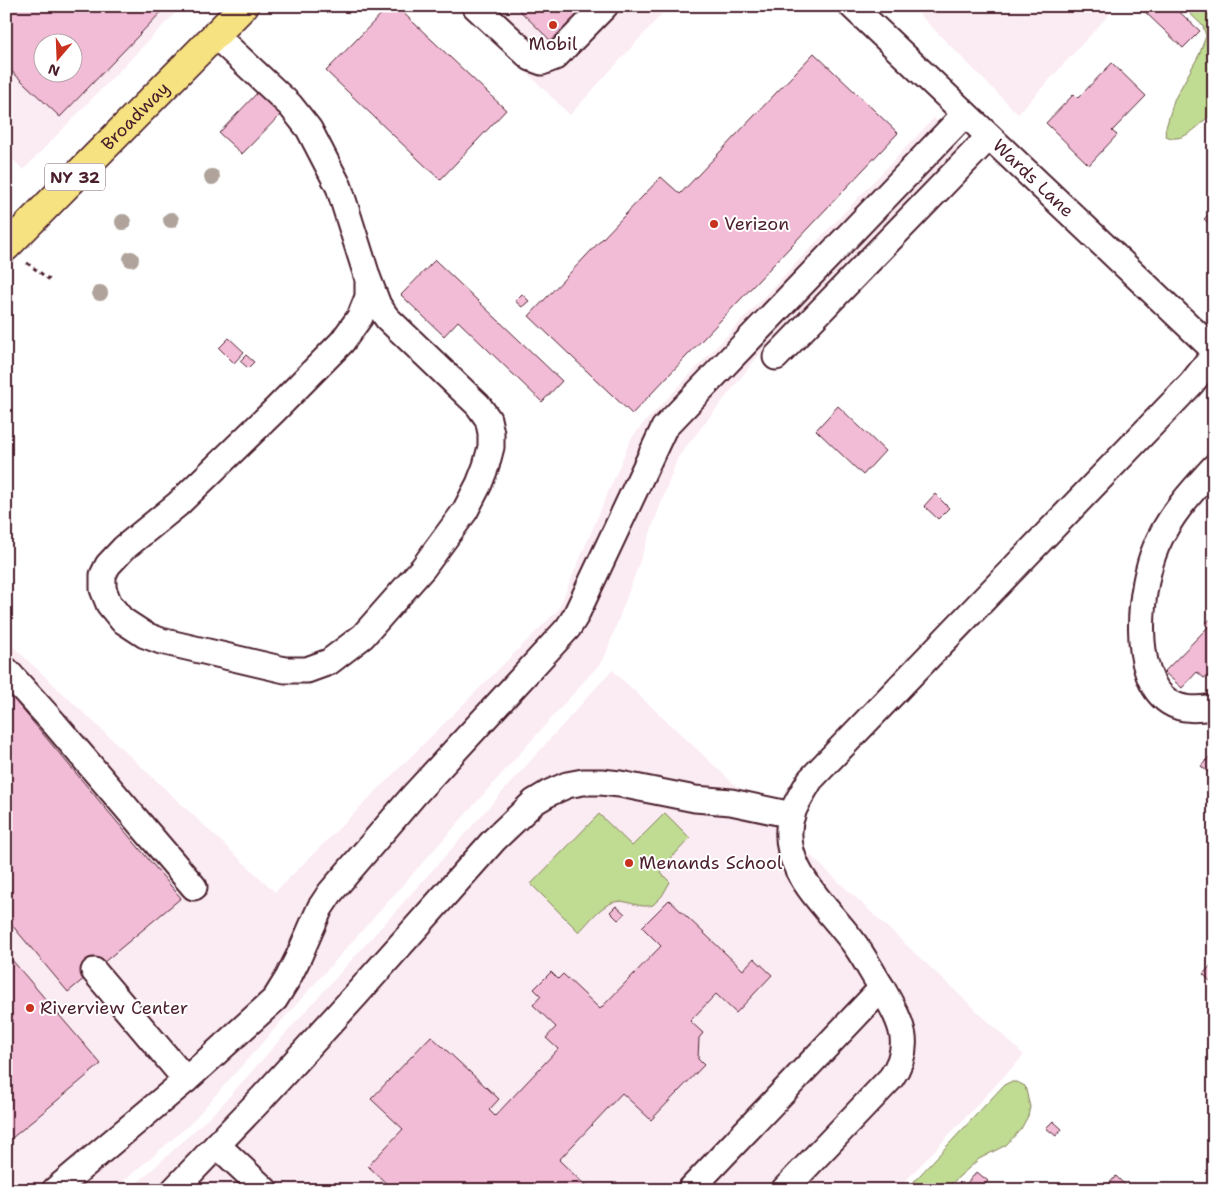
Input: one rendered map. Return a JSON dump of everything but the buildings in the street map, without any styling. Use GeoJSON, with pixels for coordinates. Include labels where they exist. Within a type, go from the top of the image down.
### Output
{"type":"FeatureCollection","features":[{"type":"Feature","properties":{"kind":"main road","name":"Broadway"},"geometry":{"type":"LineString","coordinates":[[6,247],[244,6]]}},
{"type":"Feature","properties":{"kind":"street"},"geometry":{"type":"LineString","coordinates":[[475,6],[530,58],[542,62],[555,57],[605,6]]}},
{"type":"Feature","properties":{"kind":"street","name":"Wards Lane"},"geometry":{"type":"LineString","coordinates":[[852,6],[1214,350]]}},
{"type":"Feature","properties":{"kind":"street"},"geometry":{"type":"LineString","coordinates":[[215,35],[290,105],[309,129],[339,187],[378,305],[387,318],[466,391],[478,405],[488,419],[491,447],[479,484],[465,512],[423,568],[364,636],[347,650],[319,667],[307,670],[285,670],[161,641],[131,627],[114,613],[105,595],[102,580],[108,565],[124,548],[178,504],[274,412],[342,342],[357,323],[365,307],[370,289],[368,279]]}},
{"type":"Feature","properties":{"kind":"street"},"geometry":{"type":"LineString","coordinates":[[55,1190],[186,1080],[275,999],[300,956],[316,914],[330,893],[414,795],[576,617],[664,428],[965,114]]}},
{"type":"Feature","properties":{"kind":"street"},"geometry":{"type":"LineString","coordinates":[[776,357],[989,137]]}},
{"type":"Feature","properties":{"kind":"street"},"geometry":{"type":"LineString","coordinates":[[926,155],[949,178]]}},
{"type":"Feature","properties":{"kind":"street"},"geometry":{"type":"LineString","coordinates":[[784,1190],[891,1078],[899,1065],[904,1050],[902,1030],[882,988],[856,945],[803,879],[791,849],[790,831],[792,814],[800,797],[810,780],[1191,384],[1214,355]]}},
{"type":"Feature","properties":{"kind":"street"},"geometry":{"type":"LineString","coordinates":[[1214,467],[1178,508],[1156,548],[1146,576],[1141,621],[1147,669],[1152,682],[1159,692],[1168,701],[1181,707],[1191,709],[1214,706]]}},
{"type":"Feature","properties":{"kind":"street"},"geometry":{"type":"LineString","coordinates":[[6,670],[54,722],[194,887]]}},
{"type":"Feature","properties":{"kind":"street"},"geometry":{"type":"LineString","coordinates":[[174,1190],[355,996],[494,840],[534,802],[550,792],[566,785],[583,782],[601,782],[694,799],[731,802],[792,814]]}},
{"type":"Feature","properties":{"kind":"street"},"geometry":{"type":"LineString","coordinates":[[94,971],[186,1080]]}},
{"type":"Feature","properties":{"kind":"street"},"geometry":{"type":"LineString","coordinates":[[690,1190],[882,988]]}},
{"type":"Feature","properties":{"kind":"street"},"geometry":{"type":"LineString","coordinates":[[217,1145],[265,1190]]}},
{"type":"Feature","properties":{"kind":"shaded area"},"geometry":{"type":"Polygon","coordinates":[[[6,6],[182,6],[23,170],[6,152],[6,6]]]}},
{"type":"Feature","properties":{"kind":"shaded area"},"geometry":{"type":"Polygon","coordinates":[[[459,6],[669,6],[570,115],[459,6]]]}},
{"type":"Feature","properties":{"kind":"shaded area"},"geometry":{"type":"Polygon","coordinates":[[[911,6],[1117,6],[1018,114],[911,6]]]}},
{"type":"Feature","properties":{"kind":"shaded area","name":"Riverview Center"},"geometry":{"type":"Polygon","coordinates":[[[934,118],[962,147],[763,350],[678,457],[604,659],[188,1126],[113,1190],[6,1190],[6,640],[275,892],[558,610],[631,439],[643,424],[934,118]]]}},
{"type":"Feature","properties":{"kind":"shaded area","name":"Menands School"},"geometry":{"type":"Polygon","coordinates":[[[612,670],[1024,1055],[897,1190],[130,1190],[218,1109],[612,670]]]}},
{"type":"Feature","properties":{"kind":"green space"},"geometry":{"type":"Polygon","coordinates":[[[1182,6],[1214,6],[1214,111],[1198,127],[1186,135],[1173,138],[1166,136],[1165,131],[1174,100],[1199,55],[1206,36],[1203,26],[1182,6]]]}},
{"type":"Feature","properties":{"kind":"green space"},"geometry":{"type":"Polygon","coordinates":[[[665,813],[690,838],[663,867],[661,873],[670,882],[662,896],[653,905],[642,906],[619,901],[612,903],[594,915],[579,932],[531,884],[599,814],[632,846],[665,813]]]}},
{"type":"Feature","properties":{"kind":"green space"},"geometry":{"type":"Polygon","coordinates":[[[1010,1082],[1017,1082],[1025,1086],[1030,1107],[1028,1116],[1021,1129],[1006,1145],[979,1159],[951,1184],[947,1190],[906,1190],[1004,1085],[1010,1082]]]}},
{"type":"Feature","properties":{"kind":"place","name":"Mobil"},"geometry":{"type":"Point","coordinates":[553,25]}},
{"type":"Feature","properties":{"kind":"place","name":"Verizon"},"geometry":{"type":"Point","coordinates":[714,224]}},
{"type":"Feature","properties":{"kind":"place","name":"Menands School"},"geometry":{"type":"Point","coordinates":[629,863]}},
{"type":"Feature","properties":{"kind":"place","name":"Riverview Center"},"geometry":{"type":"Point","coordinates":[30,1008]}}]}
